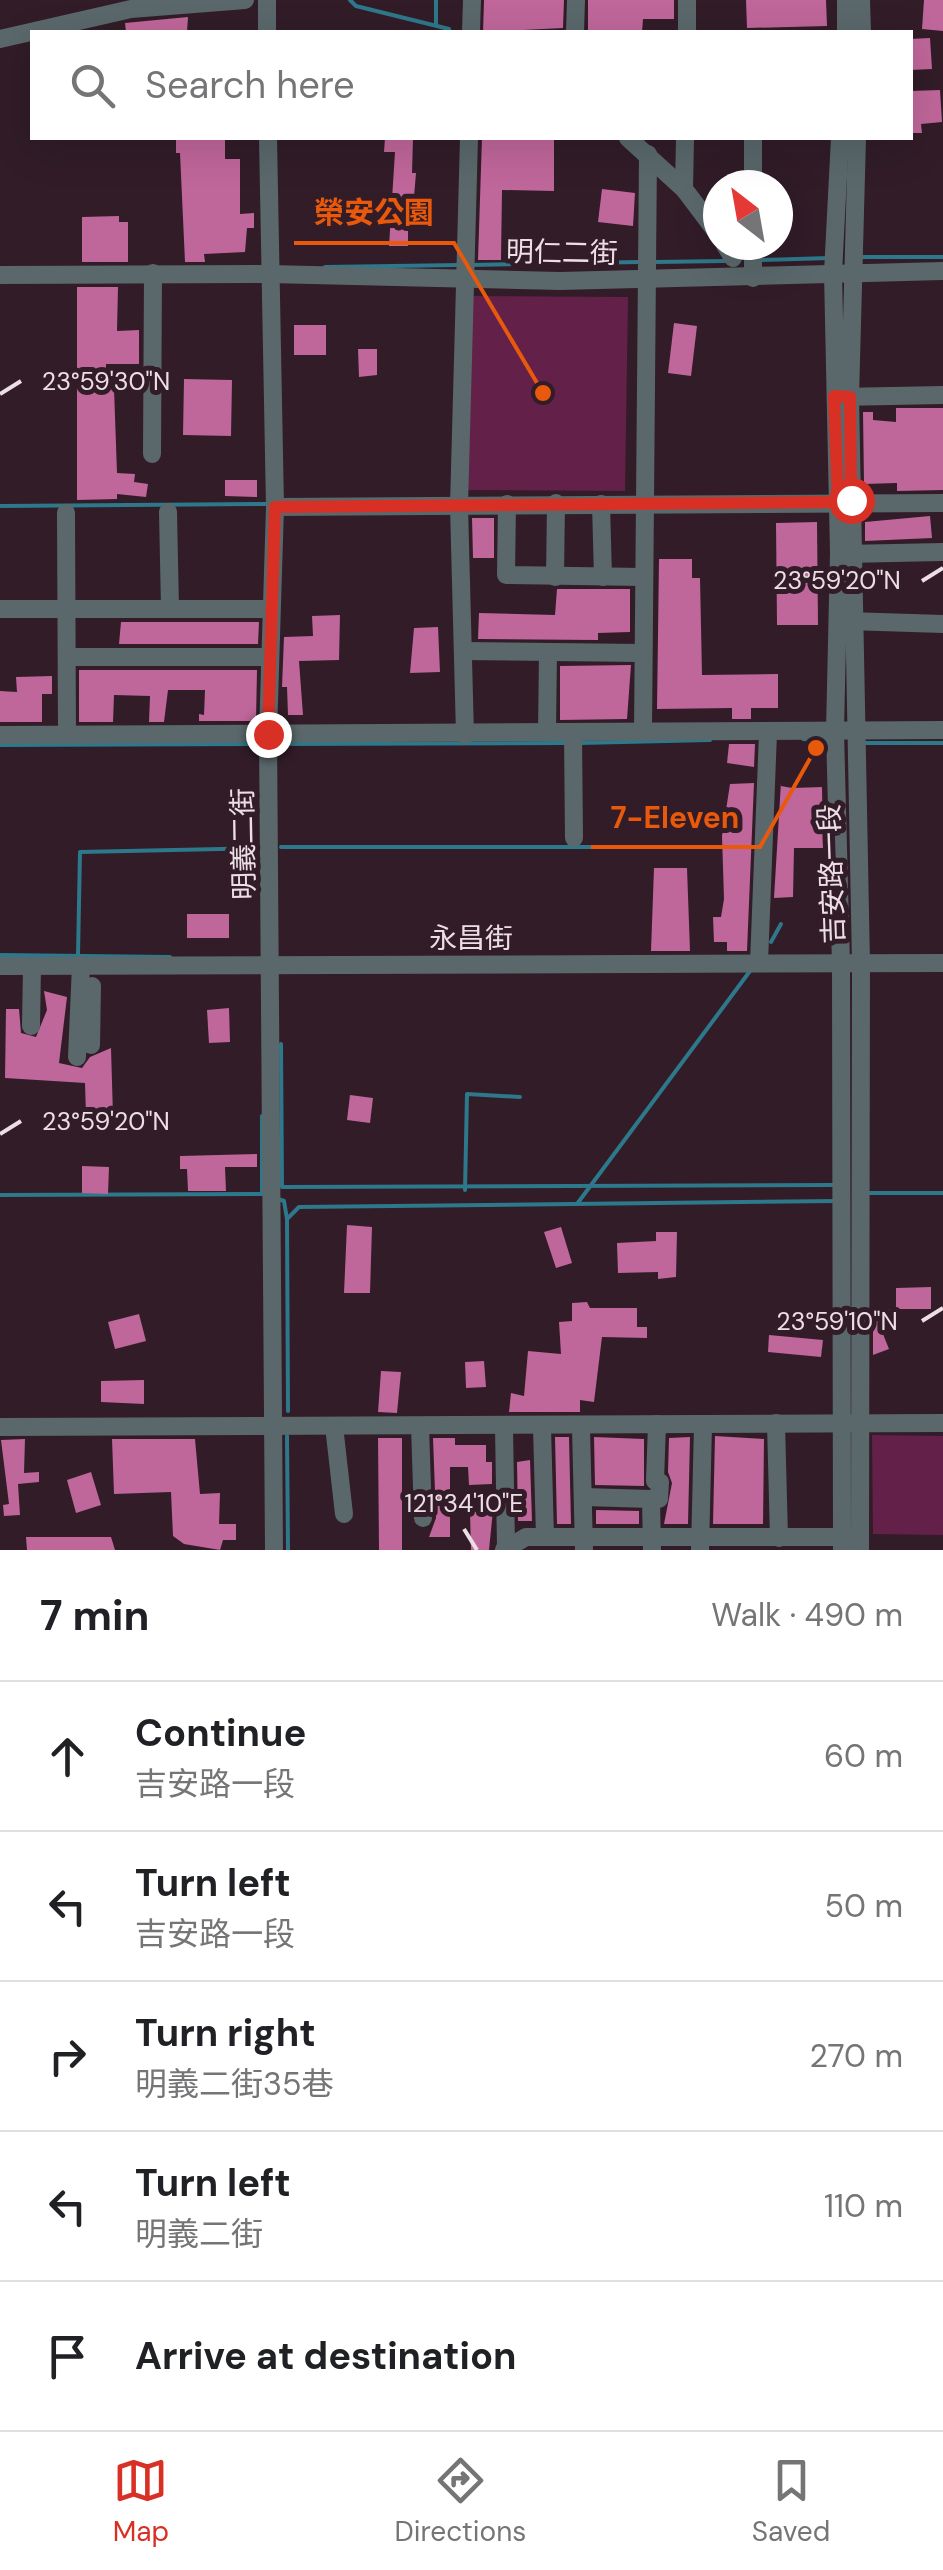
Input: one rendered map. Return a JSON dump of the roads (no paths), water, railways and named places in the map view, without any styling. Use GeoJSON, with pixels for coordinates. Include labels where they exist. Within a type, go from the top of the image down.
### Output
{"type":"FeatureCollection","features":[{"type":"Feature","properties":{"kind":"street"},"geometry":{"type":"LineString","coordinates":[[36,30],[131,9],[245,0]]}},
{"type":"Feature","properties":{"kind":"street"},"geometry":{"type":"LineString","coordinates":[[267,0],[267,30]]}},
{"type":"Feature","properties":{"kind":"street"},"geometry":{"type":"LineString","coordinates":[[471,30],[472,0]]}},
{"type":"Feature","properties":{"kind":"street"},"geometry":{"type":"LineString","coordinates":[[575,30],[576,0]]}},
{"type":"Feature","properties":{"kind":"street"},"geometry":{"type":"LineString","coordinates":[[687,0],[687,30]]}},
{"type":"Feature","properties":{"kind":"street"},"geometry":{"type":"LineString","coordinates":[[846,0],[846,30]]}},
{"type":"Feature","properties":{"kind":"street"},"geometry":{"type":"LineString","coordinates":[[861,0],[862,30]]}},
{"type":"Feature","properties":{"kind":"street"},"geometry":{"type":"LineString","coordinates":[[0,38],[30,31]]}},
{"type":"Feature","properties":{"kind":"street","name":"明義二街"},"geometry":{"type":"LineString","coordinates":[[268,140],[275,507],[268,734],[273,967],[274,1550]]}},
{"type":"Feature","properties":{"kind":"street"},"geometry":{"type":"LineString","coordinates":[[465,735],[459,506],[469,140]]}},
{"type":"Feature","properties":{"kind":"street"},"geometry":{"type":"LineString","coordinates":[[630,140],[684,188],[703,214]]}},
{"type":"Feature","properties":{"kind":"street"},"geometry":{"type":"LineString","coordinates":[[684,188],[685,140]]}},
{"type":"Feature","properties":{"kind":"street"},"geometry":{"type":"LineString","coordinates":[[753,140],[753,170]]}},
{"type":"Feature","properties":{"kind":"street","name":"吉安路一段"},"geometry":{"type":"LineString","coordinates":[[840,140],[833,274],[847,554],[841,965],[851,1544]]}},
{"type":"Feature","properties":{"kind":"street","name":"吉安路一段"},"geometry":{"type":"LineString","coordinates":[[842,397],[853,273],[858,140]]}},
{"type":"Feature","properties":{"kind":"street"},"geometry":{"type":"LineString","coordinates":[[643,732],[648,154]]}},
{"type":"Feature","properties":{"kind":"street"},"geometry":{"type":"LineString","coordinates":[[753,260],[753,278]]}},
{"type":"Feature","properties":{"kind":"street","name":"明仁二街"},"geometry":{"type":"LineString","coordinates":[[0,275],[153,273],[647,280],[943,271]]}},
{"type":"Feature","properties":{"kind":"street"},"geometry":{"type":"LineString","coordinates":[[152,454],[153,273]]}},
{"type":"Feature","properties":{"kind":"street"},"geometry":{"type":"LineString","coordinates":[[842,397],[943,395]]}},
{"type":"Feature","properties":{"kind":"street"},"geometry":{"type":"LineString","coordinates":[[555,577],[556,503]]}},
{"type":"Feature","properties":{"kind":"street"},"geometry":{"type":"LineString","coordinates":[[275,507],[943,503]]}},
{"type":"Feature","properties":{"kind":"street"},"geometry":{"type":"LineString","coordinates":[[507,504],[506,575],[642,576]]}},
{"type":"Feature","properties":{"kind":"street"},"geometry":{"type":"LineString","coordinates":[[601,504],[603,577]]}},
{"type":"Feature","properties":{"kind":"street"},"geometry":{"type":"LineString","coordinates":[[168,512],[170,608]]}},
{"type":"Feature","properties":{"kind":"street"},"geometry":{"type":"LineString","coordinates":[[66,513],[67,734]]}},
{"type":"Feature","properties":{"kind":"street"},"geometry":{"type":"LineString","coordinates":[[847,554],[943,552]]}},
{"type":"Feature","properties":{"kind":"street"},"geometry":{"type":"LineString","coordinates":[[0,609],[269,609]]}},
{"type":"Feature","properties":{"kind":"street"},"geometry":{"type":"LineString","coordinates":[[847,621],[943,624]]}},
{"type":"Feature","properties":{"kind":"street"},"geometry":{"type":"LineString","coordinates":[[463,651],[642,653]]}},
{"type":"Feature","properties":{"kind":"street"},"geometry":{"type":"LineString","coordinates":[[547,732],[548,652]]}},
{"type":"Feature","properties":{"kind":"street"},"geometry":{"type":"LineString","coordinates":[[68,657],[270,656]]}},
{"type":"Feature","properties":{"kind":"street"},"geometry":{"type":"LineString","coordinates":[[0,734],[943,730]]}},
{"type":"Feature","properties":{"kind":"street","name":"吉安路一段"},"geometry":{"type":"LineString","coordinates":[[844,731],[861,964],[848,1424]]}},
{"type":"Feature","properties":{"kind":"street"},"geometry":{"type":"LineString","coordinates":[[759,963],[768,732]]}},
{"type":"Feature","properties":{"kind":"street"},"geometry":{"type":"LineString","coordinates":[[573,733],[574,838]]}},
{"type":"Feature","properties":{"kind":"street","name":"永昌街"},"geometry":{"type":"LineString","coordinates":[[0,966],[943,963]]}},
{"type":"Feature","properties":{"kind":"street"},"geometry":{"type":"LineString","coordinates":[[84,1051],[86,965]]}},
{"type":"Feature","properties":{"kind":"street"},"geometry":{"type":"LineString","coordinates":[[31,1026],[32,967]]}},
{"type":"Feature","properties":{"kind":"street"},"geometry":{"type":"LineString","coordinates":[[0,1427],[273,1424],[581,1428],[943,1423]]}},
{"type":"Feature","properties":{"kind":"street"},"geometry":{"type":"LineString","coordinates":[[584,1496],[659,1499],[657,1424]]}},
{"type":"Feature","properties":{"kind":"street"},"geometry":{"type":"LineString","coordinates":[[776,1424],[778,1538]]}},
{"type":"Feature","properties":{"kind":"street"},"geometry":{"type":"LineString","coordinates":[[700,1545],[703,1425]]}},
{"type":"Feature","properties":{"kind":"street"},"geometry":{"type":"LineString","coordinates":[[334,1426],[344,1514]]}},
{"type":"Feature","properties":{"kind":"street"},"geometry":{"type":"LineString","coordinates":[[420,1426],[423,1518]]}},
{"type":"Feature","properties":{"kind":"street"},"geometry":{"type":"LineString","coordinates":[[504,1427],[505,1548],[526,1537],[584,1543],[700,1545],[778,1538],[851,1544]]}},
{"type":"Feature","properties":{"kind":"street"},"geometry":{"type":"LineString","coordinates":[[542,1428],[545,1537]]}},
{"type":"Feature","properties":{"kind":"street"},"geometry":{"type":"LineString","coordinates":[[581,1428],[584,1543]]}},
{"type":"Feature","properties":{"kind":"street"},"geometry":{"type":"LineString","coordinates":[[651,1499],[652,1544]]}},
{"type":"Feature","properties":{"kind":"waterway"},"geometry":{"type":"LineString","coordinates":[[350,0],[356,6],[449,29]]}},
{"type":"Feature","properties":{"kind":"waterway"},"geometry":{"type":"LineString","coordinates":[[436,0],[436,25]]}},
{"type":"Feature","properties":{"kind":"waterway"},"geometry":{"type":"LineString","coordinates":[[860,257],[943,257]]}},
{"type":"Feature","properties":{"kind":"waterway"},"geometry":{"type":"LineString","coordinates":[[793,259],[830,258]]}},
{"type":"Feature","properties":{"kind":"waterway"},"geometry":{"type":"LineString","coordinates":[[655,262],[725,261]]}},
{"type":"Feature","properties":{"kind":"waterway"},"geometry":{"type":"LineString","coordinates":[[470,265],[640,262]]}},
{"type":"Feature","properties":{"kind":"waterway"},"geometry":{"type":"LineString","coordinates":[[325,267],[460,265]]}},
{"type":"Feature","properties":{"kind":"waterway"},"geometry":{"type":"LineString","coordinates":[[0,506],[270,504]]}},
{"type":"Feature","properties":{"kind":"waterway"},"geometry":{"type":"LineString","coordinates":[[803,739],[828,741]]}},
{"type":"Feature","properties":{"kind":"waterway"},"geometry":{"type":"LineString","coordinates":[[580,743],[710,740]]}},
{"type":"Feature","properties":{"kind":"waterway"},"geometry":{"type":"LineString","coordinates":[[275,744],[565,743]]}},
{"type":"Feature","properties":{"kind":"waterway"},"geometry":{"type":"LineString","coordinates":[[863,743],[943,743]]}},
{"type":"Feature","properties":{"kind":"waterway"},"geometry":{"type":"LineString","coordinates":[[0,745],[260,744]]}},
{"type":"Feature","properties":{"kind":"waterway"},"geometry":{"type":"LineString","coordinates":[[281,847],[655,847]]}},
{"type":"Feature","properties":{"kind":"waterway"},"geometry":{"type":"LineString","coordinates":[[78,955],[80,852],[262,848]]}},
{"type":"Feature","properties":{"kind":"waterway"},"geometry":{"type":"LineString","coordinates":[[771,942],[781,924]]}},
{"type":"Feature","properties":{"kind":"waterway"},"geometry":{"type":"LineString","coordinates":[[0,955],[170,957]]}},
{"type":"Feature","properties":{"kind":"waterway"},"geometry":{"type":"LineString","coordinates":[[577,1204],[750,971]]}},
{"type":"Feature","properties":{"kind":"waterway"},"geometry":{"type":"LineString","coordinates":[[281,1044],[282,1187],[833,1185]]}},
{"type":"Feature","properties":{"kind":"waterway"},"geometry":{"type":"LineString","coordinates":[[465,1190],[467,1094],[520,1097]]}},
{"type":"Feature","properties":{"kind":"waterway"},"geometry":{"type":"LineString","coordinates":[[262,1116],[262,1192]]}},
{"type":"Feature","properties":{"kind":"waterway"},"geometry":{"type":"LineString","coordinates":[[865,1193],[943,1193]]}},
{"type":"Feature","properties":{"kind":"waterway"},"geometry":{"type":"LineString","coordinates":[[0,1195],[265,1194]]}},
{"type":"Feature","properties":{"kind":"waterway"},"geometry":{"type":"LineString","coordinates":[[278,1199],[284,1201],[287,1219],[288,1411]]}},
{"type":"Feature","properties":{"kind":"waterway"},"geometry":{"type":"LineString","coordinates":[[287,1219],[299,1207],[837,1201]]}},
{"type":"Feature","properties":{"kind":"waterway"},"geometry":{"type":"LineString","coordinates":[[287,1436],[288,1550]]}},
{"type":"Feature","properties":{"kind":"place","name":"榮安公園"},"geometry":{"type":"Point","coordinates":[543,393]}},
{"type":"Feature","properties":{"kind":"place","name":"7-Eleven"},"geometry":{"type":"Point","coordinates":[816,748]}}]}
